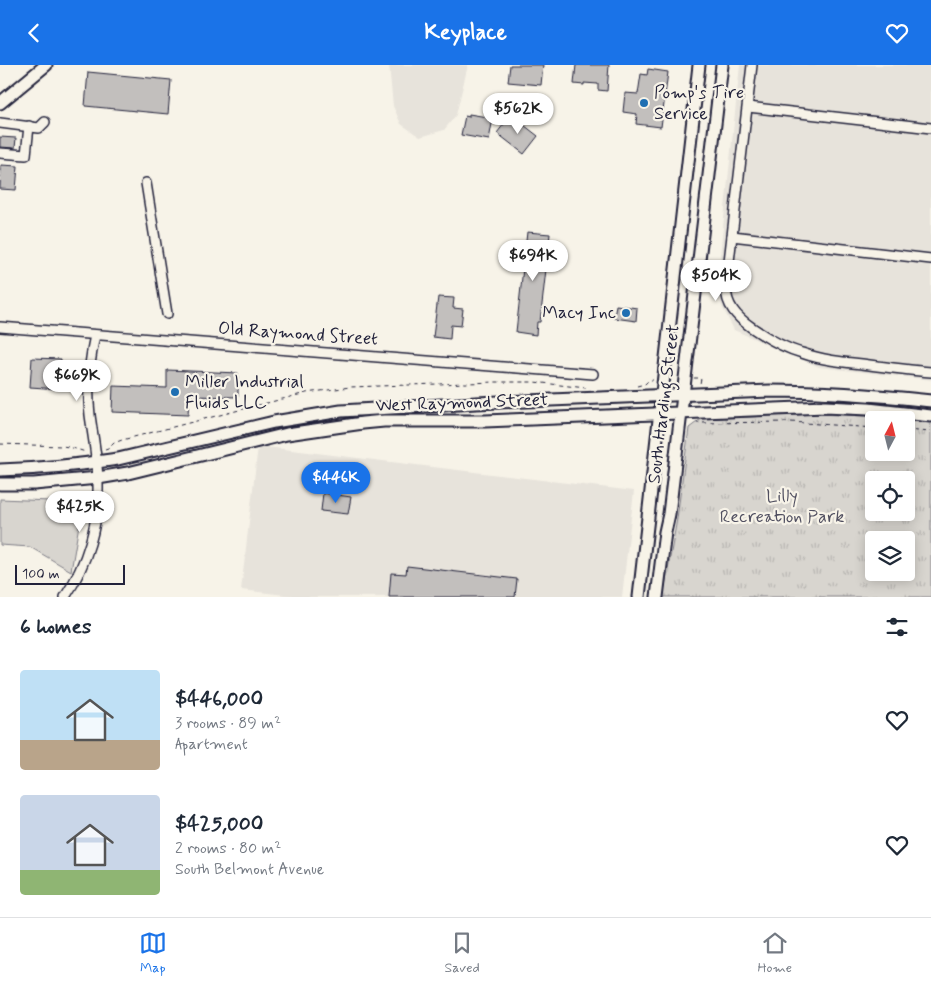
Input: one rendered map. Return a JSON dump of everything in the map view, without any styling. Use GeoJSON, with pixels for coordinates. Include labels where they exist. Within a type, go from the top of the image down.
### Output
{"type":"FeatureCollection","features":[{"type":"Feature","properties":{"kind":"main road"},"geometry":{"type":"LineString","coordinates":[[0,103],[46,65]]}},
{"type":"Feature","properties":{"kind":"main road","name":"South Harding Street"},"geometry":{"type":"LineString","coordinates":[[638,597],[699,65]]}},
{"type":"Feature","properties":{"kind":"main road","name":"South Harding Street"},"geometry":{"type":"LineString","coordinates":[[657,597],[669,514],[722,65]]}},
{"type":"Feature","properties":{"kind":"main road"},"geometry":{"type":"LineString","coordinates":[[690,145],[712,147]]}},
{"type":"Feature","properties":{"kind":"main road","name":"West Raymond Street"},"geometry":{"type":"LineString","coordinates":[[0,484],[34,484],[97,470],[118,459],[274,422],[341,411],[457,404],[770,391],[844,393],[931,401]]}},
{"type":"Feature","properties":{"kind":"main road","name":"West Raymond Street"},"geometry":{"type":"LineString","coordinates":[[0,470],[46,468],[128,473],[268,438],[384,421],[485,421],[826,407],[860,408],[931,415]]}},
{"type":"Feature","properties":{"kind":"main road"},"geometry":{"type":"LineString","coordinates":[[642,571],[660,576]]}},
{"type":"Feature","properties":{"kind":"street"},"geometry":{"type":"LineString","coordinates":[[752,65],[726,287],[730,306],[736,315],[770,339],[791,349],[818,358],[931,372]]}},
{"type":"Feature","properties":{"kind":"street"},"geometry":{"type":"LineString","coordinates":[[748,107],[931,128]]}},
{"type":"Feature","properties":{"kind":"street"},"geometry":{"type":"LineString","coordinates":[[0,123],[39,128],[45,122]]}},
{"type":"Feature","properties":{"kind":"street"},"geometry":{"type":"LineString","coordinates":[[0,153],[26,155],[29,126]]}},
{"type":"Feature","properties":{"kind":"street"},"geometry":{"type":"LineString","coordinates":[[146,183],[167,314]]}},
{"type":"Feature","properties":{"kind":"street"},"geometry":{"type":"LineString","coordinates":[[732,236],[931,259]]}},
{"type":"Feature","properties":{"kind":"street","name":"Old Raymond Street"},"geometry":{"type":"LineString","coordinates":[[0,327],[593,374]]}},
{"type":"Feature","properties":{"kind":"street"},"geometry":{"type":"LineString","coordinates":[[65,597],[79,573],[91,540],[97,507],[97,470],[88,389],[90,356],[95,335]]}},
{"type":"Feature","properties":{"kind":"path"},"geometry":{"type":"LineString","coordinates":[[915,431],[931,433]]}},
{"type":"Feature","properties":{"kind":"shaded area"},"geometry":{"type":"Polygon","coordinates":[[[389,65],[468,65],[456,115],[444,130],[420,137],[401,124],[393,106],[389,65]]]}},
{"type":"Feature","properties":{"kind":"shaded area"},"geometry":{"type":"Polygon","coordinates":[[[740,65],[931,65],[931,380],[819,367],[734,330],[716,295],[740,65]]]}},
{"type":"Feature","properties":{"kind":"shaded area"},"geometry":{"type":"Polygon","coordinates":[[[258,446],[634,491],[622,597],[303,597],[241,590],[258,446]]]}},
{"type":"Feature","properties":{"kind":"green space","name":"Lilly Recreation Park"},"geometry":{"type":"Polygon","coordinates":[[[817,414],[865,416],[865,461],[915,461],[915,421],[931,423],[931,597],[663,597],[677,519],[689,428],[701,419],[817,414]]]}},
{"type":"Feature","properties":{"kind":"green space"},"geometry":{"type":"Polygon","coordinates":[[[0,499],[76,502],[80,519],[71,571],[30,547],[0,545],[0,499]]]}},
{"type":"Feature","properties":{"kind":"building"},"geometry":{"type":"Polygon","coordinates":[[[510,65],[543,65],[541,85],[508,82],[510,65]]]}},
{"type":"Feature","properties":{"kind":"building"},"geometry":{"type":"Polygon","coordinates":[[[576,65],[609,65],[607,91],[598,90],[598,84],[574,84],[576,65]]]}},
{"type":"Feature","properties":{"kind":"building","name":"Pomp's Tire Service"},"geometry":{"type":"Polygon","coordinates":[[[648,69],[668,72],[661,127],[636,124],[637,114],[623,112],[625,93],[638,94],[641,74],[647,75],[648,69]]]}},
{"type":"Feature","properties":{"kind":"building"},"geometry":{"type":"Polygon","coordinates":[[[88,72],[171,80],[168,114],[85,106],[88,72]]]}},
{"type":"Feature","properties":{"kind":"building"},"geometry":{"type":"Polygon","coordinates":[[[469,114],[493,118],[489,140],[461,135],[465,116],[469,117],[469,114]]]}},
{"type":"Feature","properties":{"kind":"building"},"geometry":{"type":"Polygon","coordinates":[[[511,115],[538,136],[524,154],[497,133],[511,115]]]}},
{"type":"Feature","properties":{"kind":"building"},"geometry":{"type":"Polygon","coordinates":[[[0,137],[16,138],[15,148],[0,147],[0,137]]]}},
{"type":"Feature","properties":{"kind":"building"},"geometry":{"type":"Polygon","coordinates":[[[1,165],[18,166],[16,190],[0,189],[1,165]]]}},
{"type":"Feature","properties":{"kind":"building"},"geometry":{"type":"Polygon","coordinates":[[[527,232],[550,234],[540,322],[537,322],[536,335],[516,332],[527,232]]]}},
{"type":"Feature","properties":{"kind":"building"},"geometry":{"type":"Polygon","coordinates":[[[438,297],[454,298],[453,308],[463,309],[461,326],[451,325],[450,339],[433,337],[438,297]]]}},
{"type":"Feature","properties":{"kind":"building","name":"Macy Inc"},"geometry":{"type":"Polygon","coordinates":[[[616,305],[637,308],[636,321],[614,318],[616,305]]]}},
{"type":"Feature","properties":{"kind":"building"},"geometry":{"type":"Polygon","coordinates":[[[32,358],[61,359],[59,389],[30,387],[32,358]]]}},
{"type":"Feature","properties":{"kind":"building","name":"Miller Industrial Fluids LLC"},"geometry":{"type":"Polygon","coordinates":[[[167,370],[238,373],[238,397],[189,396],[188,415],[112,412],[113,386],[167,388],[167,370]]]}},
{"type":"Feature","properties":{"kind":"building"},"geometry":{"type":"Polygon","coordinates":[[[323,493],[351,497],[348,514],[321,511],[323,493]]]}},
{"type":"Feature","properties":{"kind":"building"},"geometry":{"type":"Polygon","coordinates":[[[407,566],[517,579],[515,597],[389,597],[391,573],[406,574],[407,566]]]}},
{"type":"Feature","properties":{"kind":"place","name":"Pomp's Tire Service"},"geometry":{"type":"Point","coordinates":[644,103]}},
{"type":"Feature","properties":{"kind":"place","name":"Macy Inc"},"geometry":{"type":"Point","coordinates":[626,313]}},
{"type":"Feature","properties":{"kind":"place","name":"Miller Industrial Fluids LLC"},"geometry":{"type":"Point","coordinates":[175,392]}}]}
